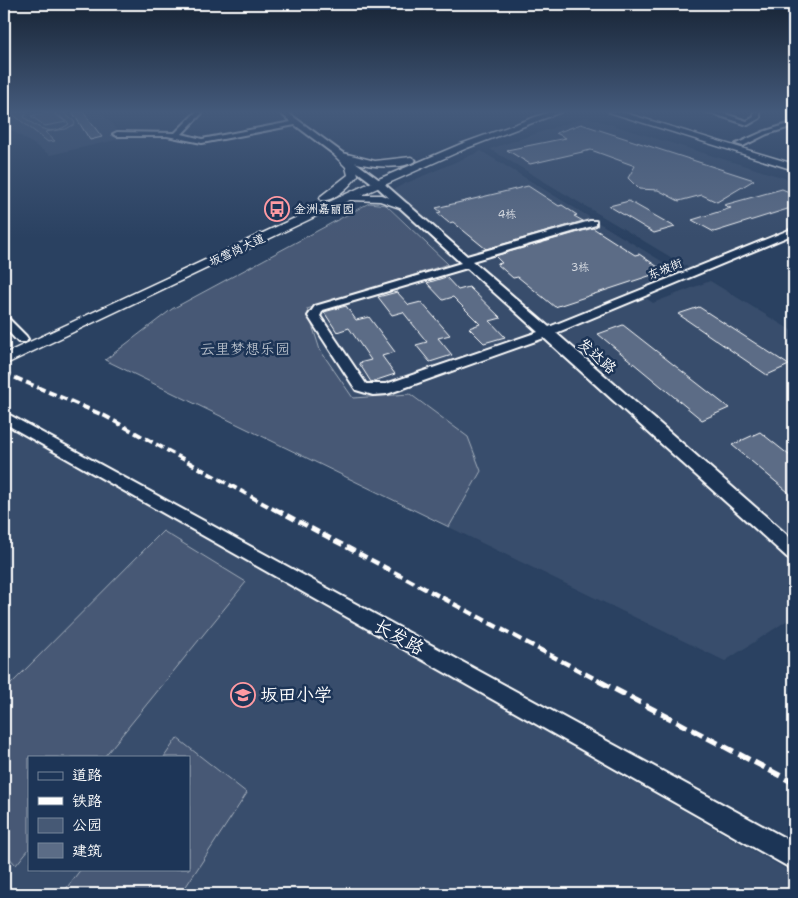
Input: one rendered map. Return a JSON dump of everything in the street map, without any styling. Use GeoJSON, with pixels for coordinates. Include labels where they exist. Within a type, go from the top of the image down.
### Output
{"type":"FeatureCollection","features":[{"type":"Feature","properties":{"kind":"main road","name":"坂雪岗大道"},"geometry":{"type":"LineString","coordinates":[[4,348],[374,180],[441,154]]}},
{"type":"Feature","properties":{"kind":"main road"},"geometry":{"type":"LineString","coordinates":[[725,154],[741,159],[794,169]]}},
{"type":"Feature","properties":{"kind":"main road"},"geometry":{"type":"LineString","coordinates":[[774,154],[792,159]]}},
{"type":"Feature","properties":{"kind":"main road"},"geometry":{"type":"LineString","coordinates":[[339,155],[364,163],[378,165],[419,162]]}},
{"type":"Feature","properties":{"kind":"main road"},"geometry":{"type":"LineString","coordinates":[[330,200],[353,175],[351,166],[339,155]]}},
{"type":"Feature","properties":{"kind":"main road"},"geometry":{"type":"LineString","coordinates":[[404,206],[400,186],[419,162]]}},
{"type":"Feature","properties":{"kind":"main road"},"geometry":{"type":"LineString","coordinates":[[330,200],[372,197],[390,200],[404,206]]}},
{"type":"Feature","properties":{"kind":"main road","name":"坂雪岗大道"},"geometry":{"type":"LineString","coordinates":[[4,360],[330,200]]}},
{"type":"Feature","properties":{"kind":"street","name":"发达路"},"geometry":{"type":"LineString","coordinates":[[339,155],[374,180],[404,206],[794,552]]}},
{"type":"Feature","properties":{"kind":"street"},"geometry":{"type":"LineString","coordinates":[[466,262],[593,223]]}},
{"type":"Feature","properties":{"kind":"street","name":"东坡街"},"geometry":{"type":"LineString","coordinates":[[466,262],[319,308],[314,316],[361,387],[374,390],[387,389],[546,333],[794,231]]}},
{"type":"Feature","properties":{"kind":"street"},"geometry":{"type":"LineString","coordinates":[[4,320],[22,339]]}},
{"type":"Feature","properties":{"kind":"street","name":"长发路"},"geometry":{"type":"LineString","coordinates":[[4,417],[794,857]]}},
{"type":"Feature","properties":{"kind":"shaded area"},"geometry":{"type":"Polygon","coordinates":[[[474,154],[486,154],[681,273],[634,290],[653,303],[710,281],[794,332],[794,616],[725,661],[449,527],[481,471],[410,394],[353,398],[320,351],[306,308],[448,264],[387,205],[369,203],[402,185],[474,154]]]}},
{"type":"Feature","properties":{"kind":"shaded area"},"geometry":{"type":"Polygon","coordinates":[[[498,154],[706,154],[794,181],[794,225],[689,268],[498,154]]]}},
{"type":"Feature","properties":{"kind":"shaded area","name":"坂田小学"},"geometry":{"type":"Polygon","coordinates":[[[4,421],[794,874],[794,894],[4,894],[4,421]]]}},
{"type":"Feature","properties":{"kind":"green space","name":"云里梦想乐园"},"geometry":{"type":"Polygon","coordinates":[[[369,203],[386,205],[448,264],[307,309],[320,350],[353,398],[410,394],[468,437],[481,471],[449,527],[105,360],[172,309],[369,203]]]}},
{"type":"Feature","properties":{"kind":"green space"},"geometry":{"type":"Polygon","coordinates":[[[163,531],[246,582],[105,756],[28,756],[28,850],[16,865],[4,852],[4,691],[163,531]]]}},
{"type":"Feature","properties":{"kind":"green space"},"geometry":{"type":"Polygon","coordinates":[[[177,738],[247,793],[181,894],[62,894],[80,870],[190,870],[190,756],[165,756],[177,738]]]}},
{"type":"Feature","properties":{"kind":"building"},"geometry":{"type":"Polygon","coordinates":[[[513,154],[574,154],[530,164],[513,154]]]}},
{"type":"Feature","properties":{"kind":"building"},"geometry":{"type":"Polygon","coordinates":[[[602,154],[673,154],[754,180],[717,202],[702,195],[679,201],[658,190],[639,189],[628,178],[635,166],[602,154]]]}},
{"type":"Feature","properties":{"kind":"building"},"geometry":{"type":"Polygon","coordinates":[[[528,186],[559,206],[562,205],[583,221],[486,249],[453,222],[449,223],[437,213],[441,212],[436,208],[528,186]]]}},
{"type":"Feature","properties":{"kind":"building"},"geometry":{"type":"Polygon","coordinates":[[[782,189],[794,194],[794,207],[714,232],[692,220],[731,208],[724,205],[782,189]]]}},
{"type":"Feature","properties":{"kind":"building"},"geometry":{"type":"Polygon","coordinates":[[[629,201],[675,227],[654,233],[609,206],[629,201]]]}},
{"type":"Feature","properties":{"kind":"building"},"geometry":{"type":"Polygon","coordinates":[[[593,228],[635,255],[639,254],[658,267],[654,268],[661,272],[555,307],[518,277],[513,278],[497,264],[502,263],[495,256],[593,228]]]}},
{"type":"Feature","properties":{"kind":"building"},"geometry":{"type":"Polygon","coordinates":[[[446,277],[458,290],[469,287],[501,318],[490,321],[505,337],[484,343],[469,328],[480,324],[453,297],[443,300],[427,283],[446,277]]]}},
{"type":"Feature","properties":{"kind":"building"},"geometry":{"type":"Polygon","coordinates":[[[397,292],[409,305],[421,302],[450,335],[438,338],[452,355],[430,362],[416,345],[427,342],[403,312],[392,315],[378,297],[397,292]]]}},
{"type":"Feature","properties":{"kind":"building"},"geometry":{"type":"Polygon","coordinates":[[[346,306],[356,320],[369,317],[395,352],[382,356],[395,374],[371,382],[359,363],[371,360],[349,328],[337,332],[324,312],[346,306]]]}},
{"type":"Feature","properties":{"kind":"building"},"geometry":{"type":"Polygon","coordinates":[[[699,307],[789,365],[767,375],[678,314],[699,307]]]}},
{"type":"Feature","properties":{"kind":"building"},"geometry":{"type":"Polygon","coordinates":[[[623,325],[729,408],[702,420],[598,334],[623,325]]]}},
{"type":"Feature","properties":{"kind":"building"},"geometry":{"type":"Polygon","coordinates":[[[760,432],[794,459],[794,497],[732,445],[760,432]]]}},
{"type":"Feature","properties":{"kind":"railway"},"geometry":{"type":"LineString","coordinates":[[7,374],[4,373],[105,416],[277,511]]}},
{"type":"Feature","properties":{"kind":"railway"},"geometry":{"type":"LineString","coordinates":[[275,509],[601,682]]}},
{"type":"Feature","properties":{"kind":"railway"},"geometry":{"type":"LineString","coordinates":[[599,681],[794,783]]}},
{"type":"Feature","properties":{"kind":"place","name":"金洲嘉丽园"},"geometry":{"type":"Point","coordinates":[277,209]}},
{"type":"Feature","properties":{"kind":"place","name":"坂田小学"},"geometry":{"type":"Point","coordinates":[243,695]}}]}
